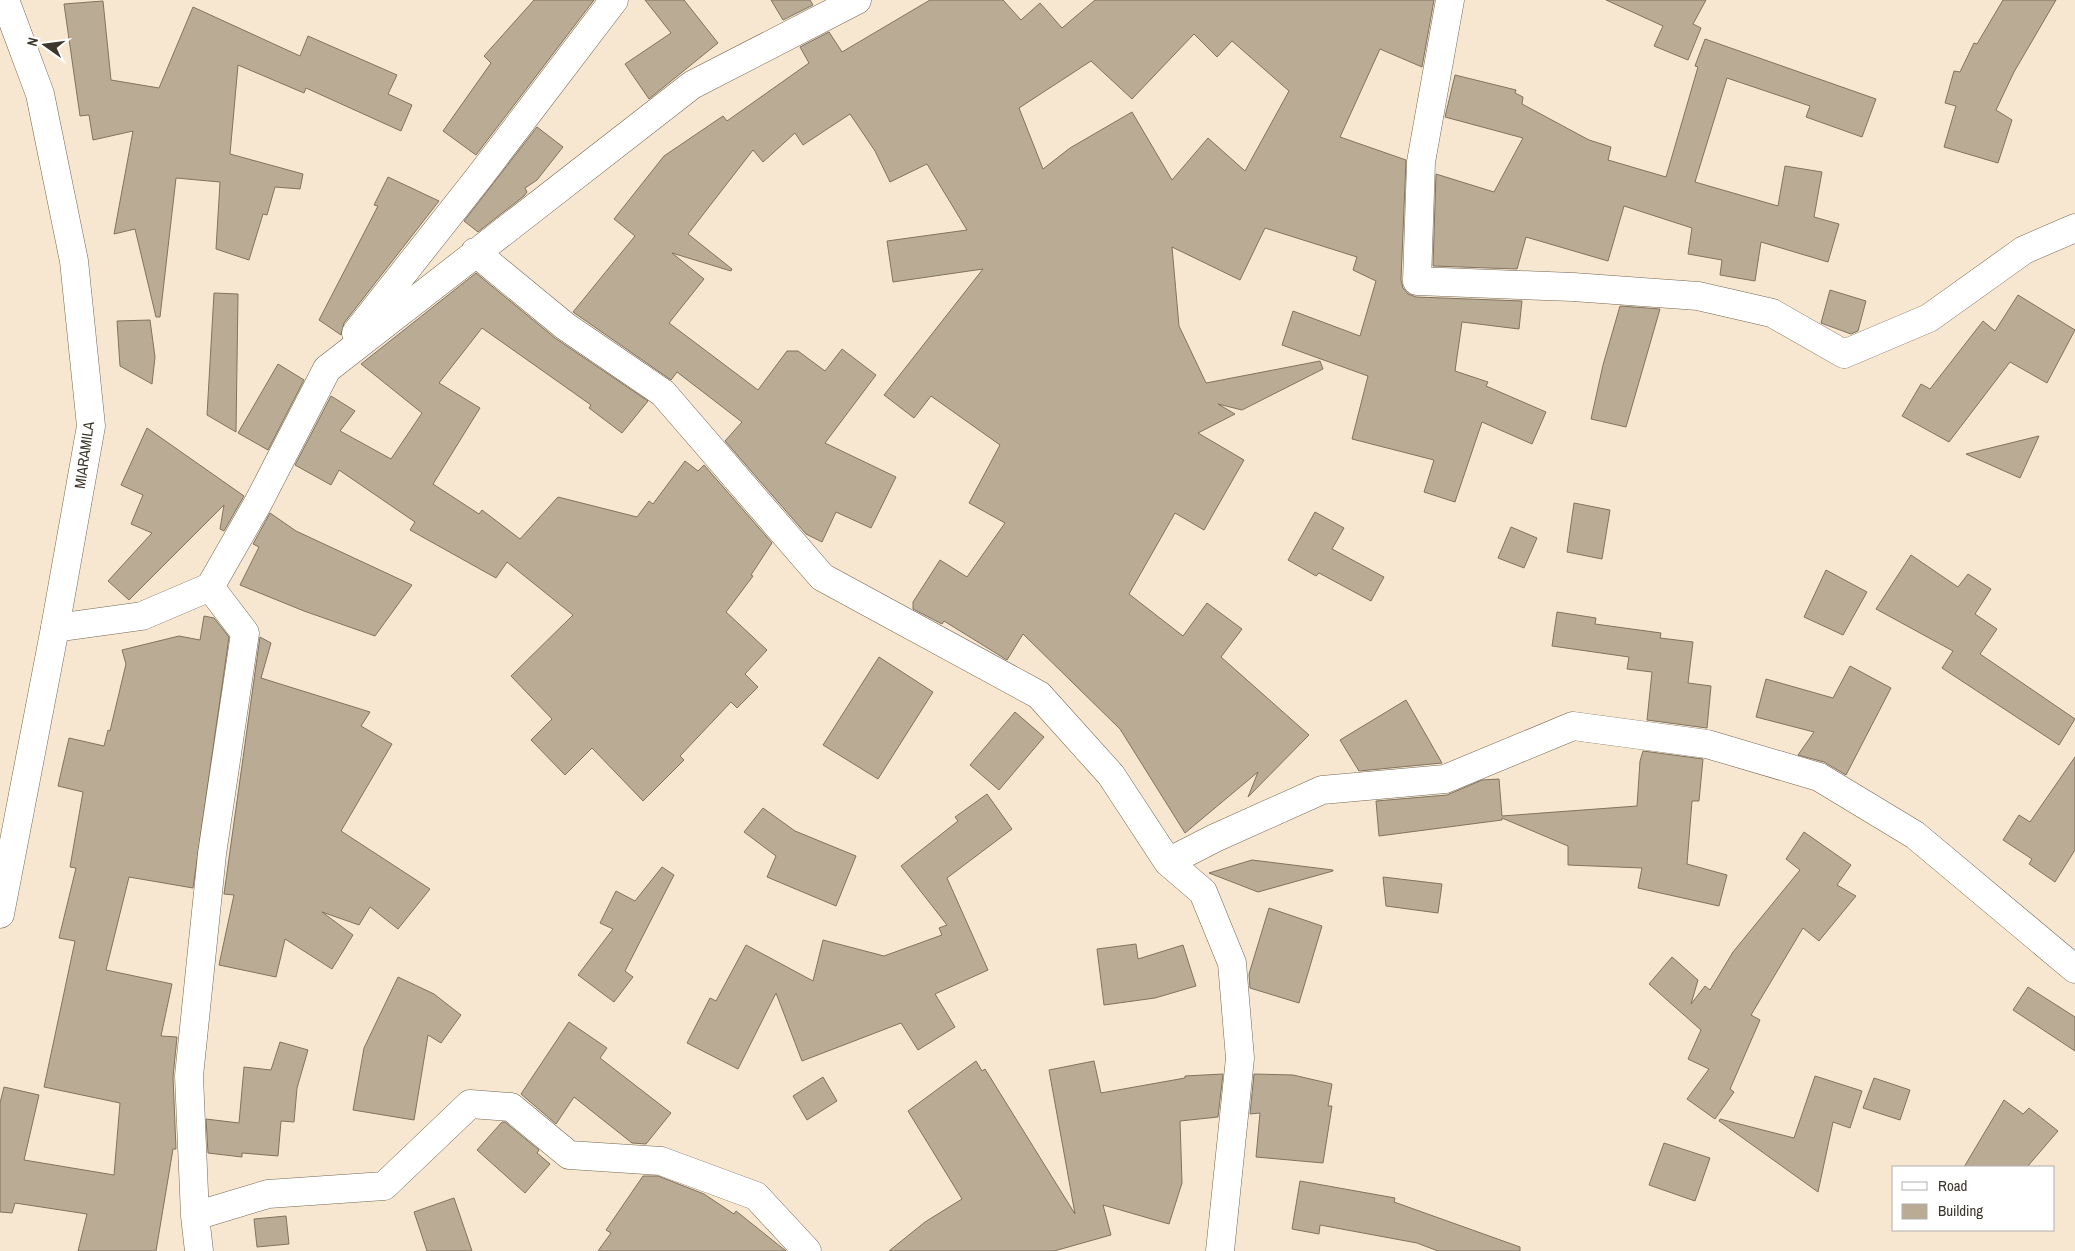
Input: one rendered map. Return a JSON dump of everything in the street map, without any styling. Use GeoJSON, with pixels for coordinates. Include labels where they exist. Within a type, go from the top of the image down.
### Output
{"type":"FeatureCollection","features":[{"type":"Feature","properties":{"kind":"street","name":"MIARAMILA"},"geometry":{"type":"LineString","coordinates":[[0,914],[55,628],[91,426],[74,261],[40,94],[5,0]]}},
{"type":"Feature","properties":{"kind":"street"},"geometry":{"type":"LineString","coordinates":[[55,628],[142,616],[210,587],[258,503],[327,369],[480,176],[614,0]]}},
{"type":"Feature","properties":{"kind":"street"},"geometry":{"type":"LineString","coordinates":[[327,369],[692,85],[857,0]]}},
{"type":"Feature","properties":{"kind":"street"},"geometry":{"type":"LineString","coordinates":[[1450,0],[1422,162],[1417,281],[1573,287],[1698,296],[1772,313],[1844,354],[1930,318],[2024,250],[2075,228]]}},
{"type":"Feature","properties":{"kind":"street"},"geometry":{"type":"LineString","coordinates":[[475,252],[565,326],[663,393],[822,577],[1039,694],[1111,775],[1168,862],[1203,892],[1232,964],[1240,1058],[1220,1251]]}},
{"type":"Feature","properties":{"kind":"street"},"geometry":{"type":"LineString","coordinates":[[199,1251],[194,1216],[189,1076],[212,854],[246,633],[210,587]]}},
{"type":"Feature","properties":{"kind":"street"},"geometry":{"type":"LineString","coordinates":[[1168,862],[1215,838],[1322,790],[1445,779],[1573,726],[1707,744],[1819,777],[1915,835],[2075,968]]}},
{"type":"Feature","properties":{"kind":"street"},"geometry":{"type":"LineString","coordinates":[[194,1216],[268,1194],[384,1186],[470,1104],[511,1107],[570,1155],[661,1161],[756,1196],[807,1251]]}},
{"type":"Feature","properties":{"kind":"building"},"geometry":{"type":"Polygon","coordinates":[[[534,0],[594,0],[476,155],[443,131],[491,63],[484,56],[534,0]]]}},
{"type":"Feature","properties":{"kind":"building"},"geometry":{"type":"Polygon","coordinates":[[[645,0],[684,0],[718,43],[649,99],[625,64],[671,33],[645,0]]]}},
{"type":"Feature","properties":{"kind":"building"},"geometry":{"type":"Polygon","coordinates":[[[771,0],[810,0],[813,5],[783,20],[771,0]]]}},
{"type":"Feature","properties":{"kind":"building"},"geometry":{"type":"Polygon","coordinates":[[[930,0],[1003,0],[1021,20],[1040,3],[1062,28],[1095,0],[1434,0],[1422,67],[1380,49],[1340,137],[1406,160],[1401,280],[1403,288],[1408,294],[1416,297],[1522,301],[1519,329],[1462,322],[1455,371],[1488,382],[1486,386],[1546,412],[1532,444],[1482,422],[1455,502],[1424,492],[1434,460],[1352,439],[1368,376],[1282,345],[1293,311],[1360,336],[1376,281],[1353,270],[1357,257],[1265,228],[1240,280],[1172,247],[1179,326],[1206,383],[1320,361],[1323,369],[1242,410],[1218,404],[1235,414],[1198,433],[1244,460],[1204,530],[1175,513],[1129,594],[1183,636],[1207,603],[1242,629],[1221,657],[1309,735],[1248,797],[1258,772],[1185,833],[1120,729],[1023,634],[1007,660],[944,621],[942,624],[913,609],[913,602],[940,560],[967,577],[1005,523],[969,503],[1000,445],[931,396],[914,418],[884,395],[983,269],[893,282],[887,241],[967,230],[927,164],[890,182],[875,151],[850,114],[803,145],[795,133],[763,162],[753,150],[688,234],[732,269],[731,271],[672,253],[704,279],[669,323],[758,390],[787,351],[798,351],[825,371],[842,349],[876,375],[825,443],[896,477],[871,528],[836,512],[822,542],[806,534],[725,441],[742,422],[677,372],[671,380],[573,312],[635,236],[614,219],[664,156],[723,116],[727,121],[809,63],[800,47],[829,32],[842,52],[930,0]],[[1194,34],[1132,99],[1091,61],[1019,108],[1043,169],[1070,148],[1132,112],[1172,180],[1208,138],[1245,171],[1289,91],[1232,41],[1217,57],[1194,34]]]}},
{"type":"Feature","properties":{"kind":"building"},"geometry":{"type":"Polygon","coordinates":[[[1606,0],[1706,0],[1693,24],[1701,28],[1688,60],[1654,46],[1663,26],[1606,0]]]}},
{"type":"Feature","properties":{"kind":"building"},"geometry":{"type":"Polygon","coordinates":[[[2003,0],[2056,0],[2014,72],[1996,110],[2012,120],[1998,163],[1944,147],[1956,106],[1945,103],[1954,71],[1960,72],[1974,43],[1977,44],[2003,0]]]}},
{"type":"Feature","properties":{"kind":"building"},"geometry":{"type":"Polygon","coordinates":[[[103,1],[111,80],[159,88],[193,7],[300,56],[308,36],[397,75],[388,94],[412,105],[401,131],[306,88],[304,93],[238,65],[230,154],[303,174],[300,189],[275,187],[267,215],[263,214],[249,260],[216,249],[220,182],[176,178],[160,317],[156,317],[135,229],[114,234],[133,131],[93,140],[89,115],[80,116],[64,4],[103,1]]]}},
{"type":"Feature","properties":{"kind":"building"},"geometry":{"type":"Polygon","coordinates":[[[1705,39],[1876,99],[1862,137],[1806,117],[1810,106],[1727,78],[1695,182],[1778,206],[1785,166],[1822,172],[1814,217],[1839,224],[1828,262],[1761,242],[1755,281],[1720,275],[1722,260],[1688,254],[1692,228],[1624,206],[1608,261],[1526,237],[1517,269],[1433,266],[1436,174],[1494,192],[1523,138],[1445,117],[1455,75],[1516,90],[1515,93],[1523,97],[1522,104],[1589,140],[1611,147],[1608,160],[1666,177],[1698,67],[1695,66],[1705,39]]]}},
{"type":"Feature","properties":{"kind":"building"},"geometry":{"type":"Polygon","coordinates":[[[537,127],[563,147],[537,180],[525,188],[527,192],[524,196],[478,232],[464,221],[537,127]]]}},
{"type":"Feature","properties":{"kind":"building"},"geometry":{"type":"Polygon","coordinates":[[[388,177],[439,201],[344,323],[341,335],[319,320],[378,206],[374,205],[388,177]]]}},
{"type":"Feature","properties":{"kind":"building"},"geometry":{"type":"Polygon","coordinates":[[[476,273],[555,338],[648,401],[622,433],[589,408],[591,405],[482,328],[439,383],[480,408],[433,484],[479,514],[482,510],[520,539],[558,497],[637,517],[649,501],[653,504],[685,461],[698,471],[704,465],[772,543],[751,575],[753,576],[726,612],[767,650],[745,674],[758,687],[737,708],[731,702],[680,756],[684,760],[643,801],[592,748],[565,775],[531,740],[552,719],[511,676],[573,615],[507,562],[496,578],[410,530],[415,522],[339,470],[331,485],[295,465],[331,396],[355,411],[340,431],[391,459],[422,413],[361,364],[476,273]]]}},
{"type":"Feature","properties":{"kind":"building"},"geometry":{"type":"Polygon","coordinates":[[[1830,290],[1866,301],[1858,331],[1851,334],[1821,323],[1830,290]]]}},
{"type":"Feature","properties":{"kind":"building"},"geometry":{"type":"Polygon","coordinates":[[[214,293],[238,294],[236,432],[207,415],[214,293]]]}},
{"type":"Feature","properties":{"kind":"building"},"geometry":{"type":"Polygon","coordinates":[[[2018,295],[2075,330],[2047,383],[2010,362],[1949,442],[1902,416],[1921,384],[1930,389],[1983,321],[1995,331],[2018,295]]]}},
{"type":"Feature","properties":{"kind":"building"},"geometry":{"type":"Polygon","coordinates":[[[1620,306],[1660,309],[1626,427],[1591,419],[1603,365],[1620,306]]]}},
{"type":"Feature","properties":{"kind":"building"},"geometry":{"type":"Polygon","coordinates":[[[150,320],[155,357],[152,384],[120,366],[117,321],[150,320]]]}},
{"type":"Feature","properties":{"kind":"building"},"geometry":{"type":"Polygon","coordinates":[[[278,364],[304,380],[268,450],[238,433],[278,364]]]}},
{"type":"Feature","properties":{"kind":"building"},"geometry":{"type":"Polygon","coordinates":[[[147,428],[244,496],[224,531],[220,529],[224,505],[129,600],[108,581],[152,533],[131,524],[143,495],[121,485],[147,428]]]}},
{"type":"Feature","properties":{"kind":"building"},"geometry":{"type":"Polygon","coordinates":[[[2039,436],[2020,478],[1966,454],[2039,436]]]}},
{"type":"Feature","properties":{"kind":"building"},"geometry":{"type":"Polygon","coordinates":[[[1574,503],[1610,510],[1602,559],[1567,552],[1574,503]]]}},
{"type":"Feature","properties":{"kind":"building"},"geometry":{"type":"Polygon","coordinates":[[[1315,512],[1344,528],[1332,549],[1384,577],[1371,601],[1319,573],[1316,576],[1288,560],[1315,512]]]}},
{"type":"Feature","properties":{"kind":"building"},"geometry":{"type":"Polygon","coordinates":[[[270,513],[296,531],[412,585],[375,636],[304,611],[240,585],[259,547],[253,544],[270,513]]]}},
{"type":"Feature","properties":{"kind":"building"},"geometry":{"type":"Polygon","coordinates":[[[1511,527],[1537,538],[1524,568],[1498,558],[1511,527]]]}},
{"type":"Feature","properties":{"kind":"building"},"geometry":{"type":"Polygon","coordinates":[[[1911,555],[1958,587],[1968,574],[1991,589],[1975,614],[1997,629],[1980,654],[2075,719],[2059,745],[1942,668],[1953,651],[1876,609],[1911,555]]]}},
{"type":"Feature","properties":{"kind":"building"},"geometry":{"type":"Polygon","coordinates":[[[1826,570],[1867,592],[1843,635],[1804,617],[1826,570]]]}},
{"type":"Feature","properties":{"kind":"building"},"geometry":{"type":"Polygon","coordinates":[[[1557,612],[1596,618],[1595,624],[1661,633],[1660,638],[1693,642],[1688,683],[1711,686],[1707,728],[1647,720],[1652,672],[1627,669],[1629,657],[1552,646],[1557,612]]]}},
{"type":"Feature","properties":{"kind":"building"},"geometry":{"type":"Polygon","coordinates":[[[204,616],[214,618],[229,637],[193,888],[129,877],[106,970],[172,984],[161,1036],[177,1037],[173,1077],[176,1149],[173,1149],[156,1251],[78,1251],[87,1214],[15,1203],[12,1213],[0,1212],[0,1103],[4,1087],[39,1095],[24,1160],[114,1175],[120,1103],[44,1087],[75,941],[59,938],[76,868],[70,867],[83,792],[58,786],[69,738],[104,746],[108,730],[110,731],[126,664],[122,650],[179,636],[200,640],[204,616]]]}},
{"type":"Feature","properties":{"kind":"building"},"geometry":{"type":"Polygon","coordinates":[[[260,637],[271,643],[261,678],[370,712],[361,726],[392,744],[341,831],[430,889],[398,929],[370,907],[359,925],[322,912],[353,935],[332,969],[285,939],[276,977],[219,965],[234,895],[224,894],[260,637]]]}},
{"type":"Feature","properties":{"kind":"building"},"geometry":{"type":"Polygon","coordinates":[[[879,657],[933,692],[878,779],[823,745],[879,657]]]}},
{"type":"Feature","properties":{"kind":"building"},"geometry":{"type":"Polygon","coordinates":[[[1850,666],[1891,688],[1846,775],[1824,762],[1798,755],[1814,732],[1756,717],[1766,679],[1833,698],[1850,666]]]}},
{"type":"Feature","properties":{"kind":"building"},"geometry":{"type":"Polygon","coordinates":[[[1406,700],[1442,763],[1359,771],[1340,740],[1406,700]]]}},
{"type":"Feature","properties":{"kind":"building"},"geometry":{"type":"Polygon","coordinates":[[[1015,712],[1044,737],[999,790],[970,765],[1015,712]]]}},
{"type":"Feature","properties":{"kind":"building"},"geometry":{"type":"Polygon","coordinates":[[[1643,751],[1703,759],[1699,801],[1692,801],[1687,864],[1727,875],[1719,906],[1638,888],[1642,868],[1568,865],[1568,846],[1502,818],[1502,820],[1379,836],[1376,801],[1447,795],[1482,780],[1499,779],[1502,816],[1637,806],[1640,761],[1643,751]]]}},
{"type":"Feature","properties":{"kind":"building"},"geometry":{"type":"Polygon","coordinates":[[[2075,757],[2075,850],[2055,882],[2029,864],[2032,859],[2003,840],[2019,815],[2030,822],[2075,757]]]}},
{"type":"Feature","properties":{"kind":"building"},"geometry":{"type":"Polygon","coordinates":[[[987,794],[1012,829],[947,878],[988,970],[935,994],[955,1027],[918,1050],[901,1023],[802,1061],[776,993],[738,1069],[687,1043],[710,998],[716,1001],[746,945],[813,981],[823,940],[884,956],[942,935],[939,928],[947,925],[901,866],[958,821],[955,817],[987,794]]]}},
{"type":"Feature","properties":{"kind":"building"},"geometry":{"type":"Polygon","coordinates":[[[763,808],[795,831],[856,856],[836,906],[767,877],[776,856],[744,832],[763,808]]]}},
{"type":"Feature","properties":{"kind":"building"},"geometry":{"type":"Polygon","coordinates":[[[1804,832],[1851,865],[1837,885],[1856,896],[1819,941],[1803,928],[1751,1015],[1760,1020],[1730,1089],[1734,1092],[1715,1119],[1687,1099],[1709,1069],[1688,1059],[1701,1030],[1649,984],[1672,957],[1698,980],[1691,1004],[1705,986],[1710,990],[1733,952],[1800,870],[1786,859],[1804,832]]]}},
{"type":"Feature","properties":{"kind":"building"},"geometry":{"type":"Polygon","coordinates":[[[1252,860],[1333,871],[1258,892],[1209,873],[1252,860]]]}},
{"type":"Feature","properties":{"kind":"building"},"geometry":{"type":"Polygon","coordinates":[[[662,867],[674,875],[625,971],[633,977],[614,1002],[578,975],[613,929],[600,923],[616,891],[635,901],[662,867]]]}},
{"type":"Feature","properties":{"kind":"building"},"geometry":{"type":"Polygon","coordinates":[[[1383,877],[1442,884],[1438,913],[1386,906],[1383,877]]]}},
{"type":"Feature","properties":{"kind":"building"},"geometry":{"type":"Polygon","coordinates":[[[1269,908],[1322,926],[1299,1003],[1250,988],[1249,974],[1269,908]]]}},
{"type":"Feature","properties":{"kind":"building"},"geometry":{"type":"Polygon","coordinates":[[[1136,944],[1138,959],[1183,945],[1196,986],[1155,998],[1104,1005],[1097,949],[1136,944]]]}},
{"type":"Feature","properties":{"kind":"building"},"geometry":{"type":"Polygon","coordinates":[[[398,977],[434,994],[461,1015],[441,1043],[428,1035],[414,1120],[353,1110],[364,1048],[398,977]]]}},
{"type":"Feature","properties":{"kind":"building"},"geometry":{"type":"Polygon","coordinates":[[[2028,987],[2075,1017],[2075,1051],[2013,1010],[2028,987]]]}},
{"type":"Feature","properties":{"kind":"building"},"geometry":{"type":"Polygon","coordinates":[[[569,1022],[607,1048],[600,1058],[671,1113],[646,1144],[632,1143],[574,1097],[556,1124],[521,1094],[569,1022]]]}},
{"type":"Feature","properties":{"kind":"building"},"geometry":{"type":"Polygon","coordinates":[[[280,1042],[308,1050],[297,1088],[294,1122],[281,1121],[278,1156],[242,1153],[242,1157],[208,1153],[206,1119],[239,1123],[244,1067],[271,1070],[280,1042]]]}},
{"type":"Feature","properties":{"kind":"building"},"geometry":{"type":"Polygon","coordinates":[[[976,1061],[982,1071],[985,1069],[1075,1214],[1049,1070],[1094,1061],[1101,1093],[1185,1078],[1185,1076],[1223,1074],[1218,1117],[1180,1121],[1182,1183],[1169,1224],[1103,1205],[1111,1235],[1054,1251],[889,1251],[925,1222],[962,1199],[908,1111],[976,1061]]]}},
{"type":"Feature","properties":{"kind":"building"},"geometry":{"type":"Polygon","coordinates":[[[1254,1074],[1293,1075],[1332,1084],[1328,1106],[1332,1106],[1323,1163],[1256,1157],[1260,1113],[1250,1114],[1254,1074]]]}},
{"type":"Feature","properties":{"kind":"building"},"geometry":{"type":"Polygon","coordinates":[[[1815,1076],[1862,1091],[1850,1128],[1833,1122],[1818,1192],[1719,1121],[1720,1119],[1794,1138],[1815,1076]]]}},
{"type":"Feature","properties":{"kind":"building"},"geometry":{"type":"Polygon","coordinates":[[[823,1077],[837,1101],[807,1120],[793,1096],[823,1077]]]}},
{"type":"Feature","properties":{"kind":"building"},"geometry":{"type":"Polygon","coordinates":[[[1874,1078],[1910,1090],[1900,1120],[1863,1108],[1874,1078]]]}},
{"type":"Feature","properties":{"kind":"building"},"geometry":{"type":"Polygon","coordinates":[[[2004,1100],[2023,1114],[2029,1108],[2058,1131],[2028,1166],[1965,1166],[2004,1100]]]}},
{"type":"Feature","properties":{"kind":"building"},"geometry":{"type":"Polygon","coordinates":[[[502,1122],[505,1122],[539,1150],[537,1153],[550,1164],[525,1193],[477,1150],[502,1122]]]}},
{"type":"Feature","properties":{"kind":"building"},"geometry":{"type":"Polygon","coordinates":[[[1664,1143],[1710,1158],[1695,1201],[1649,1185],[1664,1143]]]}},
{"type":"Feature","properties":{"kind":"building"},"geometry":{"type":"Polygon","coordinates":[[[643,1176],[658,1176],[704,1194],[734,1214],[736,1211],[786,1251],[598,1251],[611,1233],[606,1230],[643,1176]]]}},
{"type":"Feature","properties":{"kind":"building"},"geometry":{"type":"Polygon","coordinates":[[[1300,1181],[1395,1198],[1394,1202],[1520,1247],[1520,1251],[1438,1251],[1417,1243],[1320,1225],[1319,1234],[1292,1229],[1300,1181]]]}},
{"type":"Feature","properties":{"kind":"building"},"geometry":{"type":"Polygon","coordinates":[[[454,1198],[472,1251],[427,1251],[414,1212],[454,1198]]]}},
{"type":"Feature","properties":{"kind":"building"},"geometry":{"type":"Polygon","coordinates":[[[286,1216],[289,1244],[257,1247],[254,1219],[286,1216]]]}}]}
